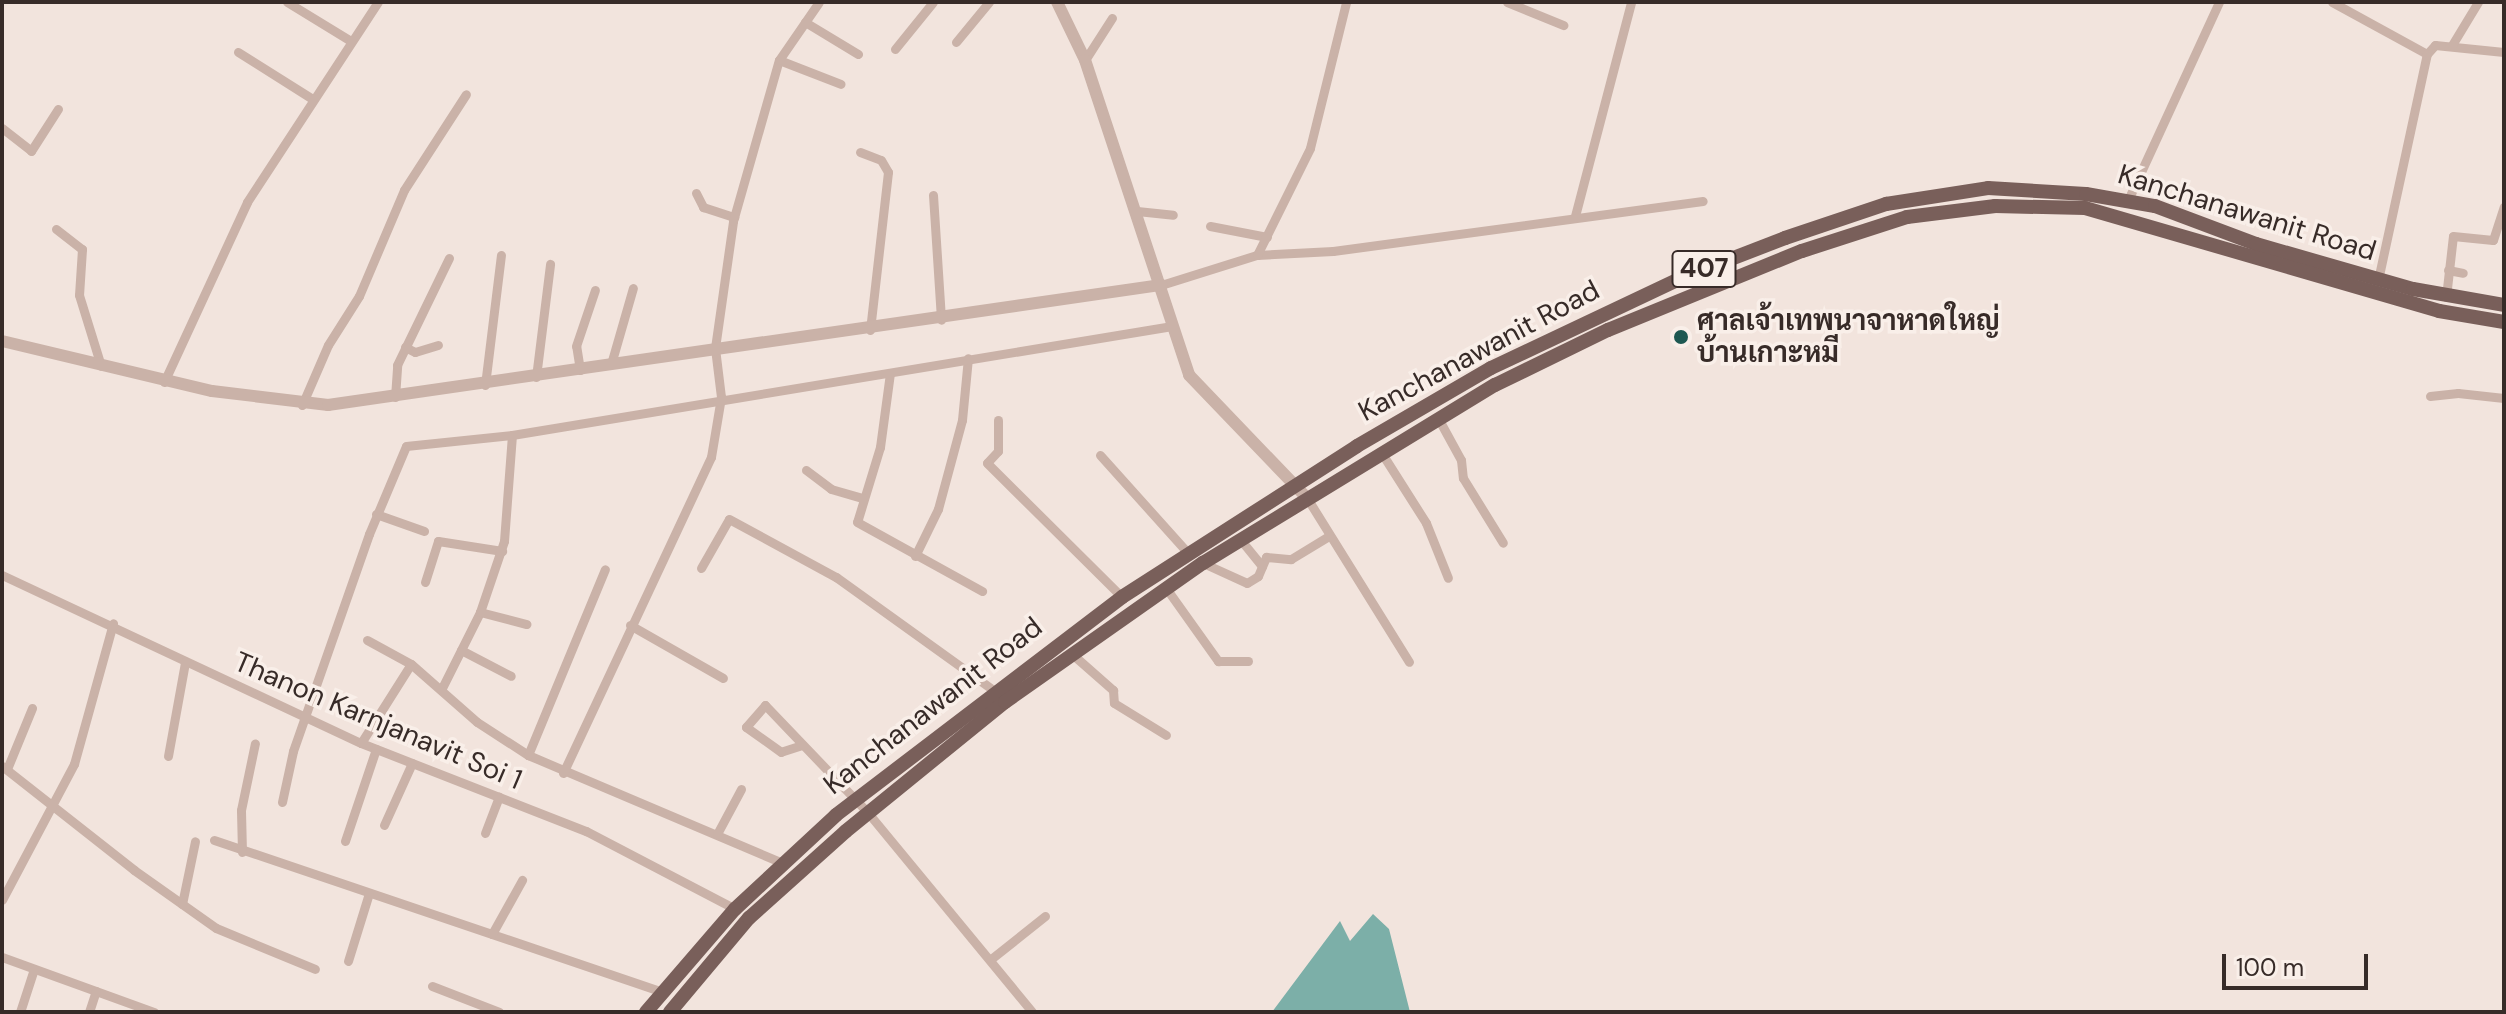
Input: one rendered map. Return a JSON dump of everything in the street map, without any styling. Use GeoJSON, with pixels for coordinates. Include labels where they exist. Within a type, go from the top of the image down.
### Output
{"type":"FeatureCollection","features":[{"type":"Feature","properties":{"kind":"main road","name":"Kanchanawanit Road"},"geometry":{"type":"LineString","coordinates":[[646,1012],[735,909],[853,801],[993,690],[1187,552],[1491,368],[1679,279],[1785,238],[1886,204],[1988,188],[2128,200],[2378,280],[2446,297],[2504,305]]}},
{"type":"Feature","properties":{"kind":"main road","name":"Kanchanawanit Road"},"geometry":{"type":"LineString","coordinates":[[670,1012],[749,918],[869,814],[1005,702],[1203,563],[1438,418],[1608,330],[1802,251],[1907,217],[1995,206],[2085,208],[2439,311],[2504,322]]}},
{"type":"Feature","properties":{"kind":"street"},"geometry":{"type":"LineString","coordinates":[[287,2],[351,41]]}},
{"type":"Feature","properties":{"kind":"street"},"geometry":{"type":"LineString","coordinates":[[164,382],[247,202],[311,98],[378,2]]}},
{"type":"Feature","properties":{"kind":"street"},"geometry":{"type":"LineString","coordinates":[[563,773],[630,625],[706,472],[721,397],[715,348],[734,217],[779,60],[819,2]]}},
{"type":"Feature","properties":{"kind":"street"},"geometry":{"type":"LineString","coordinates":[[895,49],[933,2]]}},
{"type":"Feature","properties":{"kind":"street"},"geometry":{"type":"LineString","coordinates":[[956,42],[989,2]]}},
{"type":"Feature","properties":{"kind":"street"},"geometry":{"type":"LineString","coordinates":[[1057,2],[1085,60],[1137,211],[1172,326],[1196,385],[1307,498],[1409,662]]}},
{"type":"Feature","properties":{"kind":"street"},"geometry":{"type":"LineString","coordinates":[[1257,255],[1310,148],[1346,2]]}},
{"type":"Feature","properties":{"kind":"street"},"geometry":{"type":"LineString","coordinates":[[1507,2],[1563,25]]}},
{"type":"Feature","properties":{"kind":"street"},"geometry":{"type":"LineString","coordinates":[[1575,216],[1631,2]]}},
{"type":"Feature","properties":{"kind":"street"},"geometry":{"type":"LineString","coordinates":[[2128,200],[2219,2]]}},
{"type":"Feature","properties":{"kind":"street"},"geometry":{"type":"LineString","coordinates":[[2332,2],[2427,54]]}},
{"type":"Feature","properties":{"kind":"street"},"geometry":{"type":"LineString","coordinates":[[2452,45],[2478,2]]}},
{"type":"Feature","properties":{"kind":"street"},"geometry":{"type":"LineString","coordinates":[[1085,60],[1112,18]]}},
{"type":"Feature","properties":{"kind":"street"},"geometry":{"type":"LineString","coordinates":[[805,22],[858,54]]}},
{"type":"Feature","properties":{"kind":"street"},"geometry":{"type":"LineString","coordinates":[[2378,280],[2427,54],[2432,45],[2504,52]]}},
{"type":"Feature","properties":{"kind":"street"},"geometry":{"type":"LineString","coordinates":[[238,52],[311,98]]}},
{"type":"Feature","properties":{"kind":"street"},"geometry":{"type":"LineString","coordinates":[[779,60],[841,84]]}},
{"type":"Feature","properties":{"kind":"street"},"geometry":{"type":"LineString","coordinates":[[302,405],[328,345],[359,296],[404,190],[466,94]]}},
{"type":"Feature","properties":{"kind":"street"},"geometry":{"type":"LineString","coordinates":[[2,128],[31,151],[58,109]]}},
{"type":"Feature","properties":{"kind":"street"},"geometry":{"type":"LineString","coordinates":[[860,152],[881,160],[888,172],[870,330]]}},
{"type":"Feature","properties":{"kind":"street"},"geometry":{"type":"LineString","coordinates":[[696,193],[706,209],[734,217]]}},
{"type":"Feature","properties":{"kind":"street"},"geometry":{"type":"LineString","coordinates":[[933,195],[941,320]]}},
{"type":"Feature","properties":{"kind":"street"},"geometry":{"type":"LineString","coordinates":[[2,341],[164,382],[302,405],[395,397],[715,348],[941,320],[1161,285],[1257,255],[1333,251],[1703,201]]}},
{"type":"Feature","properties":{"kind":"street"},"geometry":{"type":"LineString","coordinates":[[2446,297],[2453,236],[2493,240],[2504,207]]}},
{"type":"Feature","properties":{"kind":"street"},"geometry":{"type":"LineString","coordinates":[[1137,211],[1173,215]]}},
{"type":"Feature","properties":{"kind":"street"},"geometry":{"type":"LineString","coordinates":[[1210,226],[1267,237]]}},
{"type":"Feature","properties":{"kind":"street"},"geometry":{"type":"LineString","coordinates":[[56,229],[82,249],[79,295],[101,366]]}},
{"type":"Feature","properties":{"kind":"street"},"geometry":{"type":"LineString","coordinates":[[485,385],[501,255]]}},
{"type":"Feature","properties":{"kind":"street"},"geometry":{"type":"LineString","coordinates":[[395,397],[392,378],[449,258]]}},
{"type":"Feature","properties":{"kind":"street"},"geometry":{"type":"LineString","coordinates":[[536,377],[550,264]]}},
{"type":"Feature","properties":{"kind":"street"},"geometry":{"type":"LineString","coordinates":[[2448,270],[2463,273]]}},
{"type":"Feature","properties":{"kind":"street"},"geometry":{"type":"LineString","coordinates":[[611,364],[633,288]]}},
{"type":"Feature","properties":{"kind":"street"},"geometry":{"type":"LineString","coordinates":[[580,370],[576,346],[595,290]]}},
{"type":"Feature","properties":{"kind":"street"},"geometry":{"type":"LineString","coordinates":[[282,802],[293,751],[376,514],[406,446],[512,435],[721,397],[890,373],[1172,326]]}},
{"type":"Feature","properties":{"kind":"street"},"geometry":{"type":"LineString","coordinates":[[405,347],[416,352],[438,345]]}},
{"type":"Feature","properties":{"kind":"street"},"geometry":{"type":"LineString","coordinates":[[915,556],[938,509],[962,420],[968,358]]}},
{"type":"Feature","properties":{"kind":"street"},"geometry":{"type":"LineString","coordinates":[[890,373],[880,447],[862,498],[858,523],[982,591]]}},
{"type":"Feature","properties":{"kind":"street"},"geometry":{"type":"LineString","coordinates":[[2430,396],[2458,393],[2504,398]]}},
{"type":"Feature","properties":{"kind":"street"},"geometry":{"type":"LineString","coordinates":[[1438,418],[1459,456],[1463,478],[1503,543]]}},
{"type":"Feature","properties":{"kind":"street"},"geometry":{"type":"LineString","coordinates":[[998,420],[998,451],[987,463],[1122,597]]}},
{"type":"Feature","properties":{"kind":"street"},"geometry":{"type":"LineString","coordinates":[[441,690],[480,612],[502,551],[510,506],[512,435]]}},
{"type":"Feature","properties":{"kind":"street"},"geometry":{"type":"LineString","coordinates":[[1381,452],[1426,523],[1448,578]]}},
{"type":"Feature","properties":{"kind":"street"},"geometry":{"type":"LineString","coordinates":[[1100,455],[1187,552]]}},
{"type":"Feature","properties":{"kind":"street"},"geometry":{"type":"LineString","coordinates":[[806,470],[831,489],[862,498]]}},
{"type":"Feature","properties":{"kind":"street"},"geometry":{"type":"LineString","coordinates":[[376,514],[424,531]]}},
{"type":"Feature","properties":{"kind":"street"},"geometry":{"type":"LineString","coordinates":[[701,568],[729,519],[836,577],[993,690]]}},
{"type":"Feature","properties":{"kind":"street"},"geometry":{"type":"LineString","coordinates":[[1203,563],[1244,584],[1255,579],[1271,555],[1291,559],[1329,536]]}},
{"type":"Feature","properties":{"kind":"street"},"geometry":{"type":"LineString","coordinates":[[1240,539],[1262,566]]}},
{"type":"Feature","properties":{"kind":"street"},"geometry":{"type":"LineString","coordinates":[[425,582],[438,541],[502,551]]}},
{"type":"Feature","properties":{"kind":"street"},"geometry":{"type":"LineString","coordinates":[[528,755],[605,569]]}},
{"type":"Feature","properties":{"kind":"street","name":"Thanon Karnjanavit Soi 1"},"geometry":{"type":"LineString","coordinates":[[2,575],[113,623],[185,662],[361,743],[586,831],[735,909]]}},
{"type":"Feature","properties":{"kind":"street"},"geometry":{"type":"LineString","coordinates":[[1166,588],[1220,663],[1248,661]]}},
{"type":"Feature","properties":{"kind":"street"},"geometry":{"type":"LineString","coordinates":[[480,612],[526,624]]}},
{"type":"Feature","properties":{"kind":"street"},"geometry":{"type":"LineString","coordinates":[[2,900],[57,805],[74,764],[113,623]]}},
{"type":"Feature","properties":{"kind":"street"},"geometry":{"type":"LineString","coordinates":[[630,625],[723,678]]}},
{"type":"Feature","properties":{"kind":"street"},"geometry":{"type":"LineString","coordinates":[[367,640],[411,664],[528,755],[563,773],[783,863]]}},
{"type":"Feature","properties":{"kind":"street"},"geometry":{"type":"LineString","coordinates":[[461,650],[511,676]]}},
{"type":"Feature","properties":{"kind":"street"},"geometry":{"type":"LineString","coordinates":[[1072,654],[1113,690],[1114,703],[1166,735]]}},
{"type":"Feature","properties":{"kind":"street"},"geometry":{"type":"LineString","coordinates":[[168,756],[185,662]]}},
{"type":"Feature","properties":{"kind":"street"},"geometry":{"type":"LineString","coordinates":[[361,743],[411,664]]}},
{"type":"Feature","properties":{"kind":"street"},"geometry":{"type":"LineString","coordinates":[[802,745],[781,752],[746,727],[765,705],[802,745],[853,801],[869,814],[1032,1012]]}},
{"type":"Feature","properties":{"kind":"street"},"geometry":{"type":"LineString","coordinates":[[32,708],[5,767],[182,904],[226,934],[315,969]]}},
{"type":"Feature","properties":{"kind":"street"},"geometry":{"type":"LineString","coordinates":[[242,852],[241,810],[255,743]]}},
{"type":"Feature","properties":{"kind":"street"},"geometry":{"type":"LineString","coordinates":[[345,841],[376,749]]}},
{"type":"Feature","properties":{"kind":"street"},"geometry":{"type":"LineString","coordinates":[[384,825],[412,763]]}},
{"type":"Feature","properties":{"kind":"street"},"geometry":{"type":"LineString","coordinates":[[717,834],[741,789]]}},
{"type":"Feature","properties":{"kind":"street"},"geometry":{"type":"LineString","coordinates":[[485,833],[499,797]]}},
{"type":"Feature","properties":{"kind":"street"},"geometry":{"type":"LineString","coordinates":[[214,840],[662,992]]}},
{"type":"Feature","properties":{"kind":"street"},"geometry":{"type":"LineString","coordinates":[[182,904],[195,841]]}},
{"type":"Feature","properties":{"kind":"street"},"geometry":{"type":"LineString","coordinates":[[492,934],[522,880]]}},
{"type":"Feature","properties":{"kind":"street"},"geometry":{"type":"LineString","coordinates":[[348,961],[369,893]]}},
{"type":"Feature","properties":{"kind":"street"},"geometry":{"type":"LineString","coordinates":[[991,959],[1045,916]]}},
{"type":"Feature","properties":{"kind":"street"},"geometry":{"type":"LineString","coordinates":[[2,957],[154,1012]]}},
{"type":"Feature","properties":{"kind":"street"},"geometry":{"type":"LineString","coordinates":[[20,1012],[34,969]]}},
{"type":"Feature","properties":{"kind":"street"},"geometry":{"type":"LineString","coordinates":[[432,986],[499,1012]]}},
{"type":"Feature","properties":{"kind":"street"},"geometry":{"type":"LineString","coordinates":[[89,1012],[96,991]]}},
{"type":"Feature","properties":{"kind":"water"},"geometry":{"type":"Polygon","coordinates":[[[1373,914],[1389,929],[1410,1012],[1272,1012],[1340,921],[1350,941],[1373,914]]]}},
{"type":"Feature","properties":{"kind":"place","name":"ศาลเจ้าเทพนาจาหาดใหญ่ บ้านเกาะหมี"},"geometry":{"type":"Point","coordinates":[1681,337]}}]}
